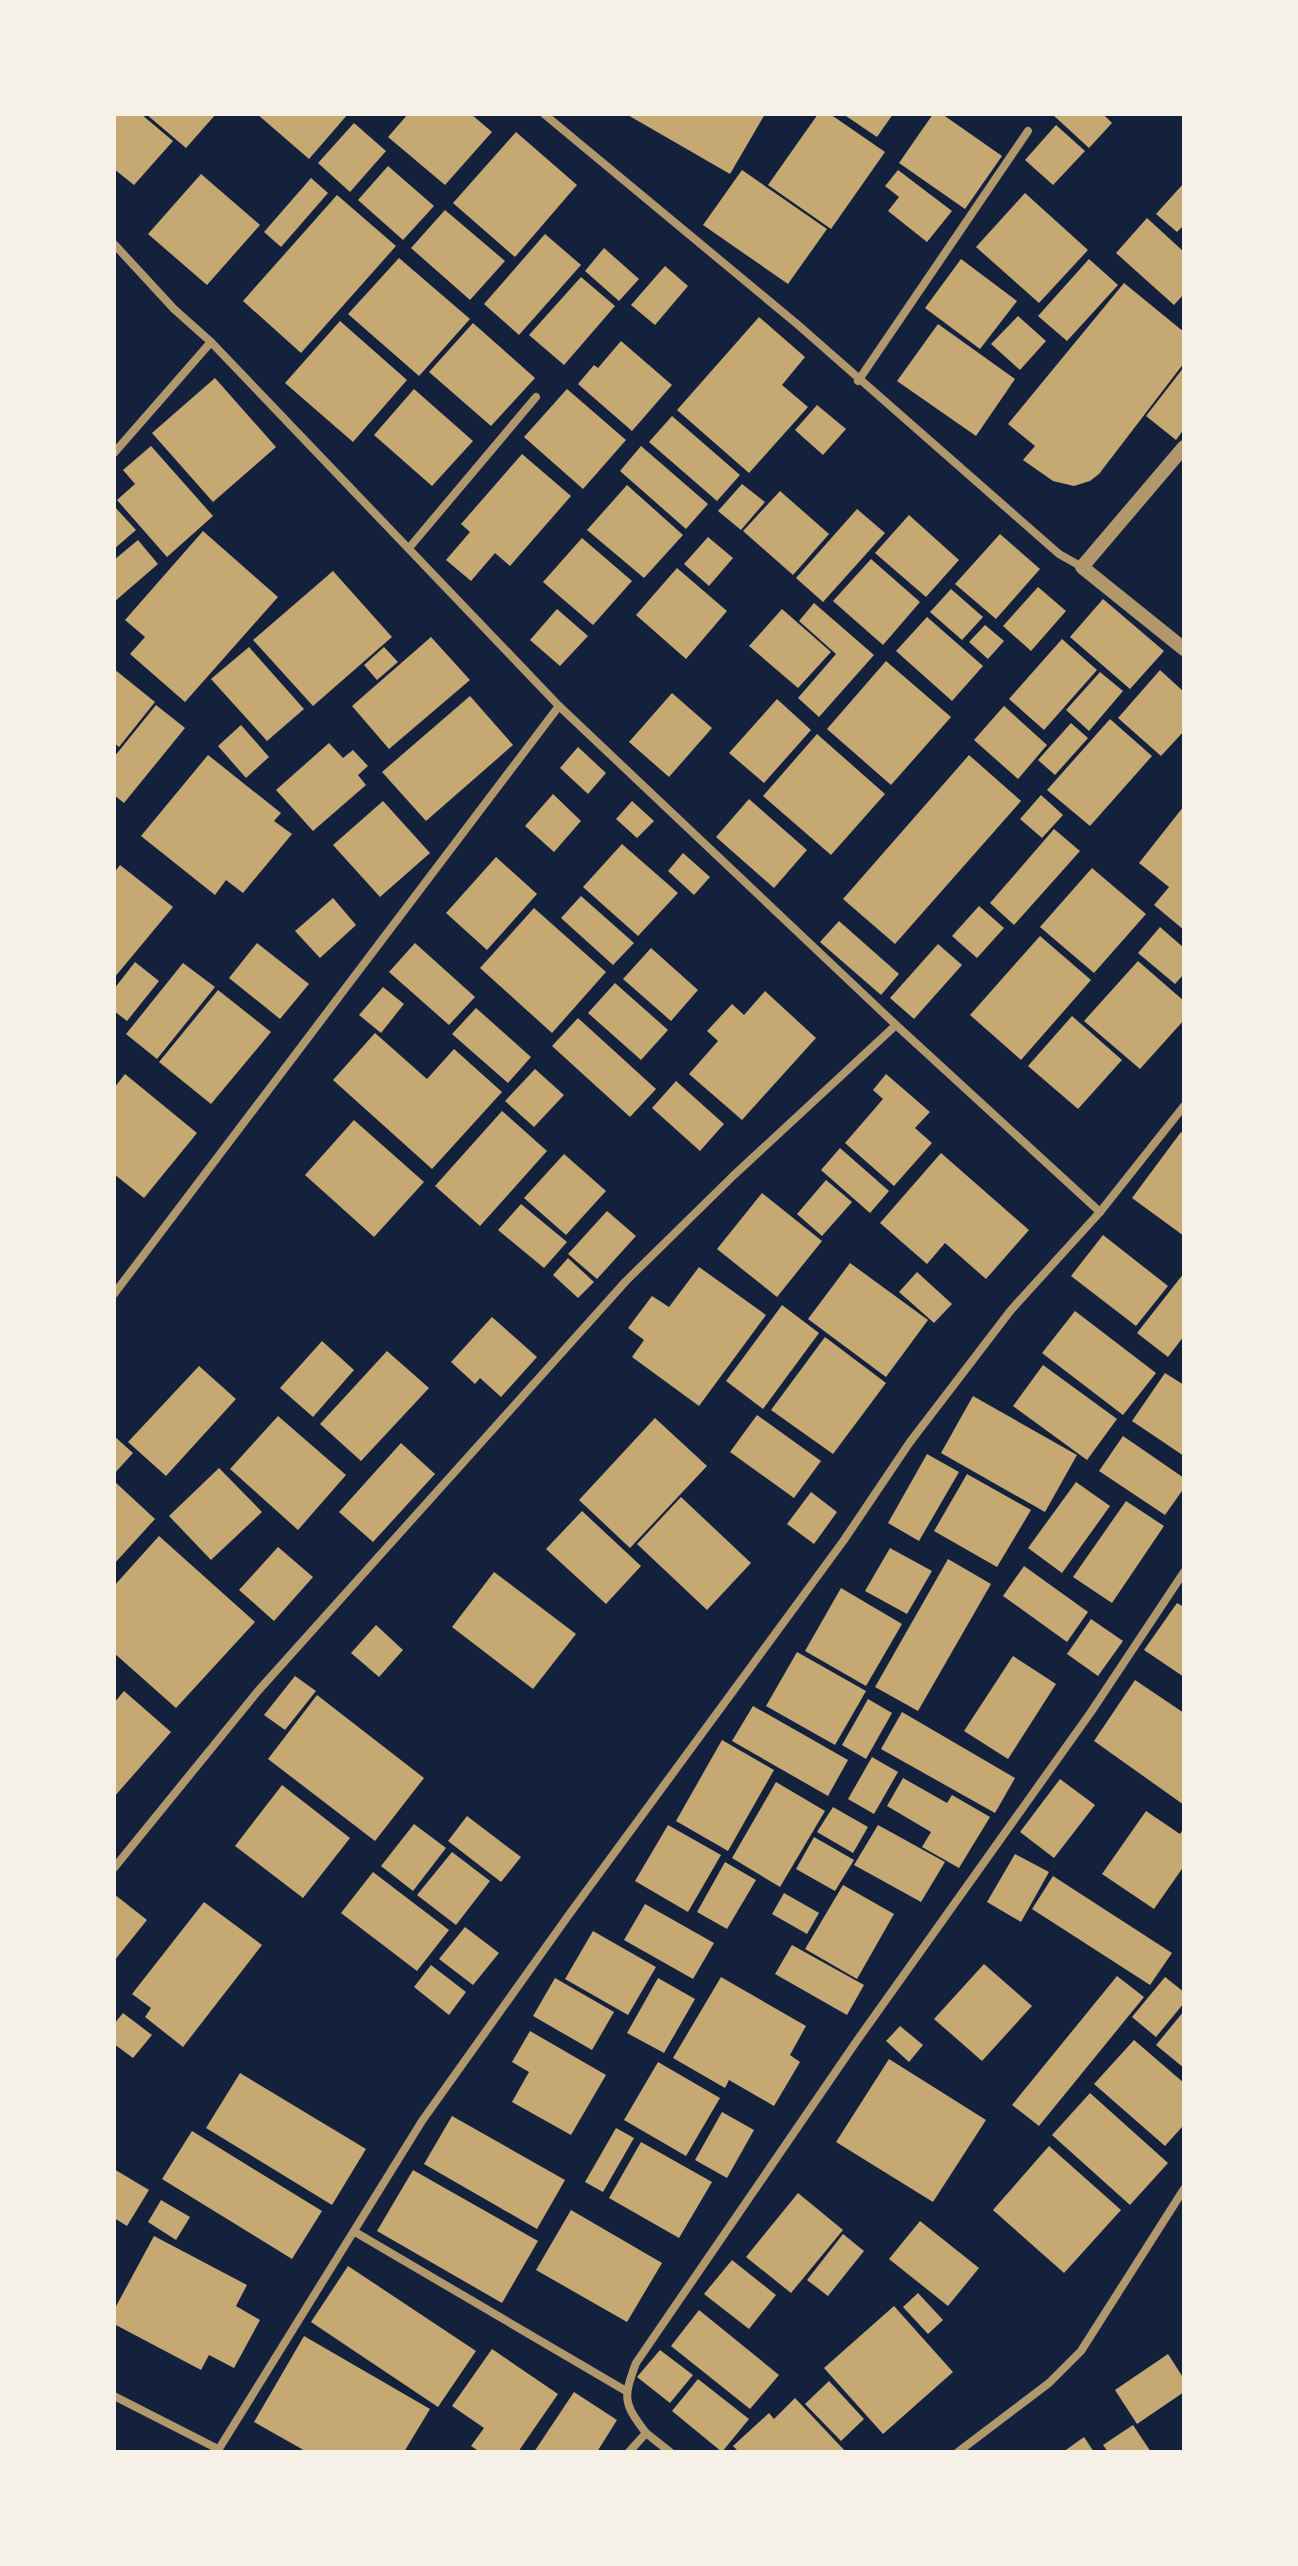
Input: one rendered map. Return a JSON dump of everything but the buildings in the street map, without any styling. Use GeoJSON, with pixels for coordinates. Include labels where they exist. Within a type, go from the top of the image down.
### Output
{"type":"FeatureCollection","features":[{"type":"Feature","properties":{"kind":"street"},"geometry":{"type":"LineString","coordinates":[[544,114],[785,314],[1059,554],[1082,567],[1184,649]]}},
{"type":"Feature","properties":{"kind":"street"},"geometry":{"type":"LineString","coordinates":[[858,381],[1028,131]]}},
{"type":"Feature","properties":{"kind":"street"},"geometry":{"type":"LineString","coordinates":[[114,244],[559,706],[896,1025],[1100,1212]]}},
{"type":"Feature","properties":{"kind":"street"},"geometry":{"type":"LineString","coordinates":[[114,453],[211,342]]}},
{"type":"Feature","properties":{"kind":"street"},"geometry":{"type":"LineString","coordinates":[[409,548],[536,397]]}},
{"type":"Feature","properties":{"kind":"street"},"geometry":{"type":"LineString","coordinates":[[1082,567],[1184,447]]}},
{"type":"Feature","properties":{"kind":"street"},"geometry":{"type":"LineString","coordinates":[[114,1294],[559,706]]}},
{"type":"Feature","properties":{"kind":"street"},"geometry":{"type":"LineString","coordinates":[[114,1868],[258,1691],[626,1281],[733,1176],[896,1025]]}},
{"type":"Feature","properties":{"kind":"street"},"geometry":{"type":"LineString","coordinates":[[114,2396],[218,2451],[422,2121],[568,1916],[844,1540],[910,1442],[1011,1310],[1100,1212],[1184,1106]]}},
{"type":"Feature","properties":{"kind":"street"},"geometry":{"type":"LineString","coordinates":[[670,2452],[646,2433],[630,2412],[626,2391],[636,2363],[856,2042],[1091,1712],[1184,1572]]}},
{"type":"Feature","properties":{"kind":"street"},"geometry":{"type":"LineString","coordinates":[[958,2452],[1049,2383],[1081,2351],[1184,2189]]}},
{"type":"Feature","properties":{"kind":"street"},"geometry":{"type":"LineString","coordinates":[[355,2232],[626,2391]]}},
{"type":"Feature","properties":{"kind":"street"},"geometry":{"type":"LineString","coordinates":[[629,2452],[646,2433]]}}]}
